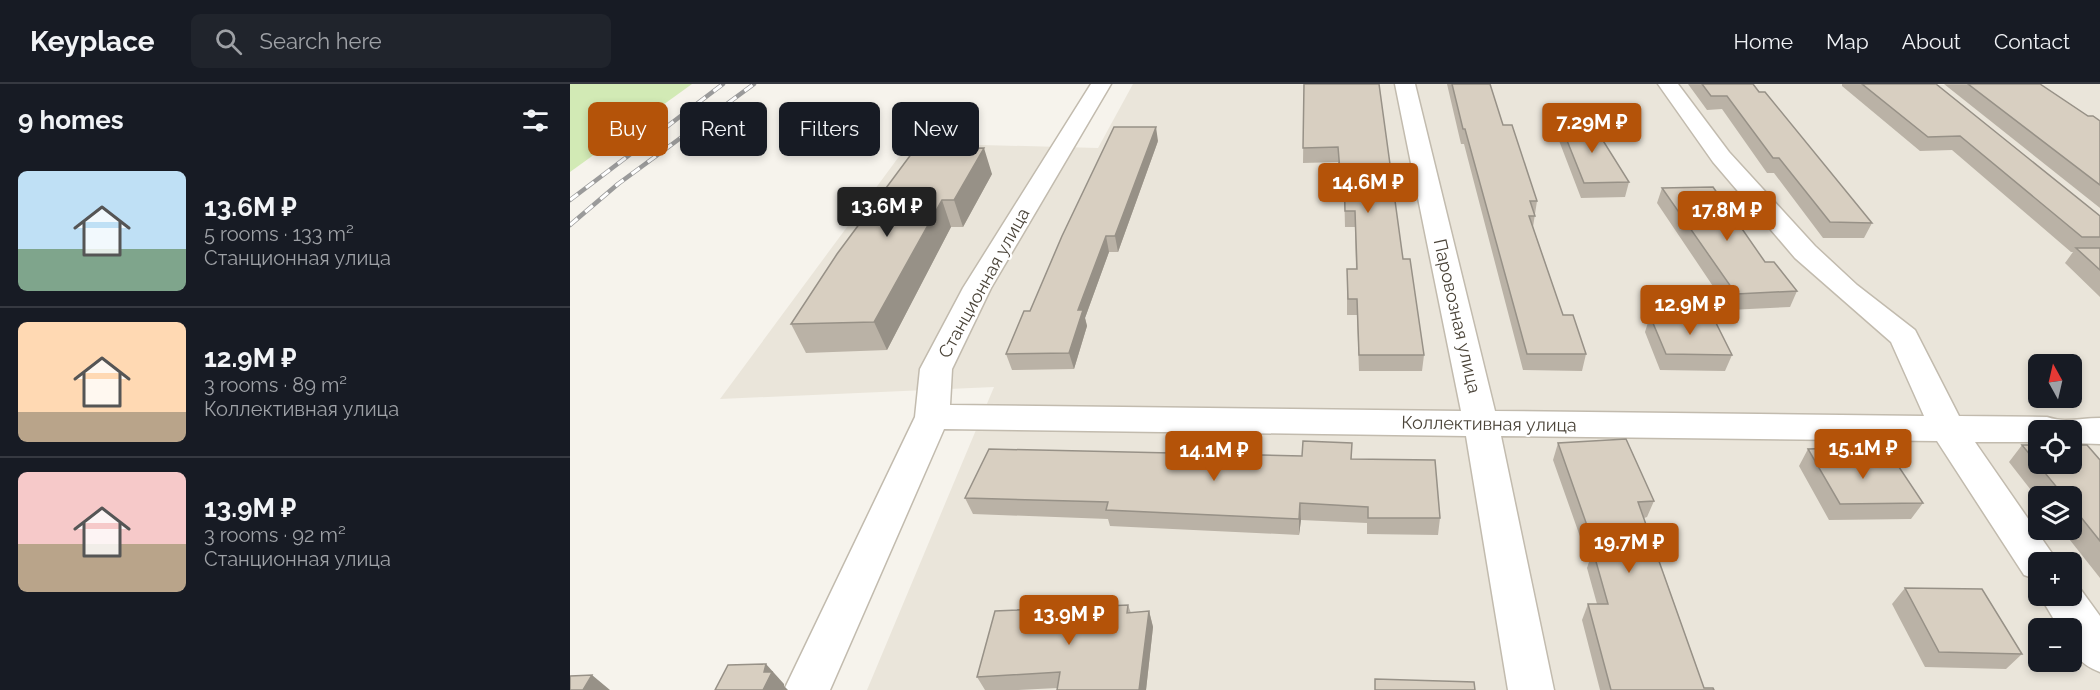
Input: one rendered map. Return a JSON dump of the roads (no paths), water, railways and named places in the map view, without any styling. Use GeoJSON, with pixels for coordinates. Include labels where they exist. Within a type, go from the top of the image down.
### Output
{"type":"FeatureCollection","features":[{"type":"Feature","properties":{"kind":"street","name":"Станционная улица"},"geometry":{"type":"LineString","coordinates":[[807,690],[932,417],[936,369],[983,278],[1101,84]]}},
{"type":"Feature","properties":{"kind":"street","name":"Паровозная улица"},"geometry":{"type":"LineString","coordinates":[[1405,84],[1481,424],[1531,690]]}},
{"type":"Feature","properties":{"kind":"street"},"geometry":{"type":"LineString","coordinates":[[1668,84],[1720,157],[1805,252],[1847,291],[1904,337],[1948,430],[2031,552]]}},
{"type":"Feature","properties":{"kind":"street","name":"Коллективная улица"},"geometry":{"type":"LineString","coordinates":[[932,417],[2028,430]]}},
{"type":"Feature","properties":{"kind":"street"},"geometry":{"type":"LineString","coordinates":[[2082,431],[2100,431]]}},
{"type":"Feature","properties":{"kind":"street"},"geometry":{"type":"LineString","coordinates":[[2068,606],[2100,652]]}},
{"type":"Feature","properties":{"kind":"railway"},"geometry":{"type":"LineString","coordinates":[[570,200],[723,84]]}},
{"type":"Feature","properties":{"kind":"railway"},"geometry":{"type":"LineString","coordinates":[[570,225],[618,184],[754,84]]}}]}
